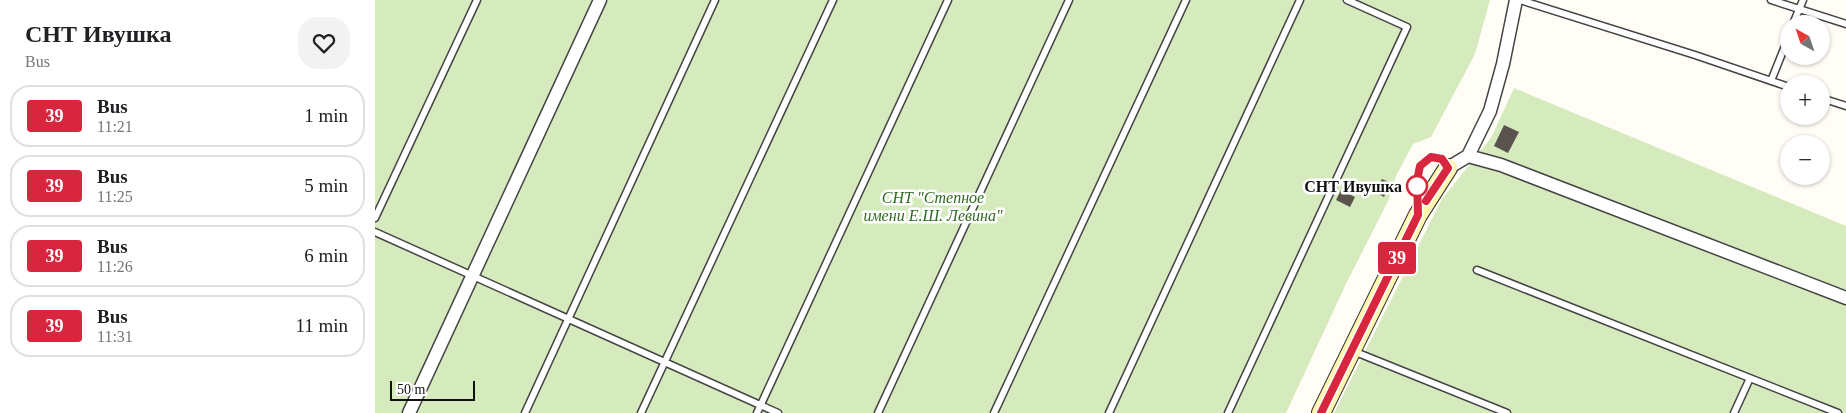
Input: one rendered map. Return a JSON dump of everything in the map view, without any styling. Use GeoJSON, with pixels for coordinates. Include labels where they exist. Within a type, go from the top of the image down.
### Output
{"type":"FeatureCollection","features":[{"type":"Feature","properties":{"kind":"street"},"geometry":{"type":"LineString","coordinates":[[409,413],[599,0]]}},
{"type":"Feature","properties":{"kind":"street"},"geometry":{"type":"LineString","coordinates":[[1321,413],[1418,215],[1448,168],[1468,156],[1490,111],[1518,0]]}},
{"type":"Feature","properties":{"kind":"street"},"geometry":{"type":"LineString","coordinates":[[1468,156],[1501,165],[1846,298]]}},
{"type":"Feature","properties":{"kind":"lane"},"geometry":{"type":"LineString","coordinates":[[375,218],[477,0]]}},
{"type":"Feature","properties":{"kind":"lane"},"geometry":{"type":"LineString","coordinates":[[525,413],[715,0]]}},
{"type":"Feature","properties":{"kind":"lane"},"geometry":{"type":"LineString","coordinates":[[641,413],[833,0]]}},
{"type":"Feature","properties":{"kind":"lane"},"geometry":{"type":"LineString","coordinates":[[757,413],[948,0]]}},
{"type":"Feature","properties":{"kind":"lane"},"geometry":{"type":"LineString","coordinates":[[879,413],[1069,0]]}},
{"type":"Feature","properties":{"kind":"lane"},"geometry":{"type":"LineString","coordinates":[[994,413],[1186,0]]}},
{"type":"Feature","properties":{"kind":"lane"},"geometry":{"type":"LineString","coordinates":[[1109,413],[1300,0]]}},
{"type":"Feature","properties":{"kind":"lane"},"geometry":{"type":"LineString","coordinates":[[1229,413],[1407,27],[1347,0]]}},
{"type":"Feature","properties":{"kind":"lane"},"geometry":{"type":"LineString","coordinates":[[1518,0],[1695,55],[1780,84]]}},
{"type":"Feature","properties":{"kind":"lane"},"geometry":{"type":"LineString","coordinates":[[1771,0],[1846,24]]}},
{"type":"Feature","properties":{"kind":"lane"},"geometry":{"type":"LineString","coordinates":[[1797,15],[1803,0]]}},
{"type":"Feature","properties":{"kind":"lane"},"geometry":{"type":"LineString","coordinates":[[1771,81],[1780,58]]}},
{"type":"Feature","properties":{"kind":"lane"},"geometry":{"type":"LineString","coordinates":[[1830,101],[1846,106]]}},
{"type":"Feature","properties":{"kind":"lane"},"geometry":{"type":"LineString","coordinates":[[1418,215],[1417,181],[1420,166],[1431,157],[1442,159],[1448,168]]}},
{"type":"Feature","properties":{"kind":"lane"},"geometry":{"type":"LineString","coordinates":[[375,232],[779,413]]}},
{"type":"Feature","properties":{"kind":"lane"},"geometry":{"type":"LineString","coordinates":[[1477,270],[1838,413]]}},
{"type":"Feature","properties":{"kind":"lane"},"geometry":{"type":"LineString","coordinates":[[1351,351],[1507,413]]}},
{"type":"Feature","properties":{"kind":"lane"},"geometry":{"type":"LineString","coordinates":[[1734,413],[1750,378]]}},
{"type":"Feature","properties":{"kind":"green space","name":"СНТ \"Степное имени Е.Ш. Левина\""},"geometry":{"type":"Polygon","coordinates":[[[375,0],[1490,0],[1475,54],[1431,137],[1413,144],[1396,176],[1389,199],[1346,284],[1286,413],[375,413],[375,0]]]}},
{"type":"Feature","properties":{"kind":"green space","name":"СНТ Ивушка"},"geometry":{"type":"Polygon","coordinates":[[[1514,88],[1846,226],[1846,413],[1334,413],[1442,199],[1491,138],[1514,88]]]}},
{"type":"Feature","properties":{"kind":"building"},"geometry":{"type":"Polygon","coordinates":[[[1504,125],[1519,132],[1508,153],[1494,146],[1504,125]]]}},
{"type":"Feature","properties":{"kind":"building"},"geometry":{"type":"Polygon","coordinates":[[[1382,179],[1391,183],[1384,197],[1375,192],[1382,179]]]}},
{"type":"Feature","properties":{"kind":"building"},"geometry":{"type":"Polygon","coordinates":[[[1341,190],[1355,197],[1350,207],[1336,200],[1341,190]]]}},
{"type":"Feature","properties":{"kind":"bus line","name":"39"},"geometry":{"type":"LineString","coordinates":[[1321,413],[1418,215],[1417,181],[1420,166],[1431,157],[1442,159],[1448,168],[1426,201]]}},
{"type":"Feature","properties":{"kind":"place","name":"СНТ Ивушка"},"geometry":{"type":"Point","coordinates":[1417,186]}}]}
